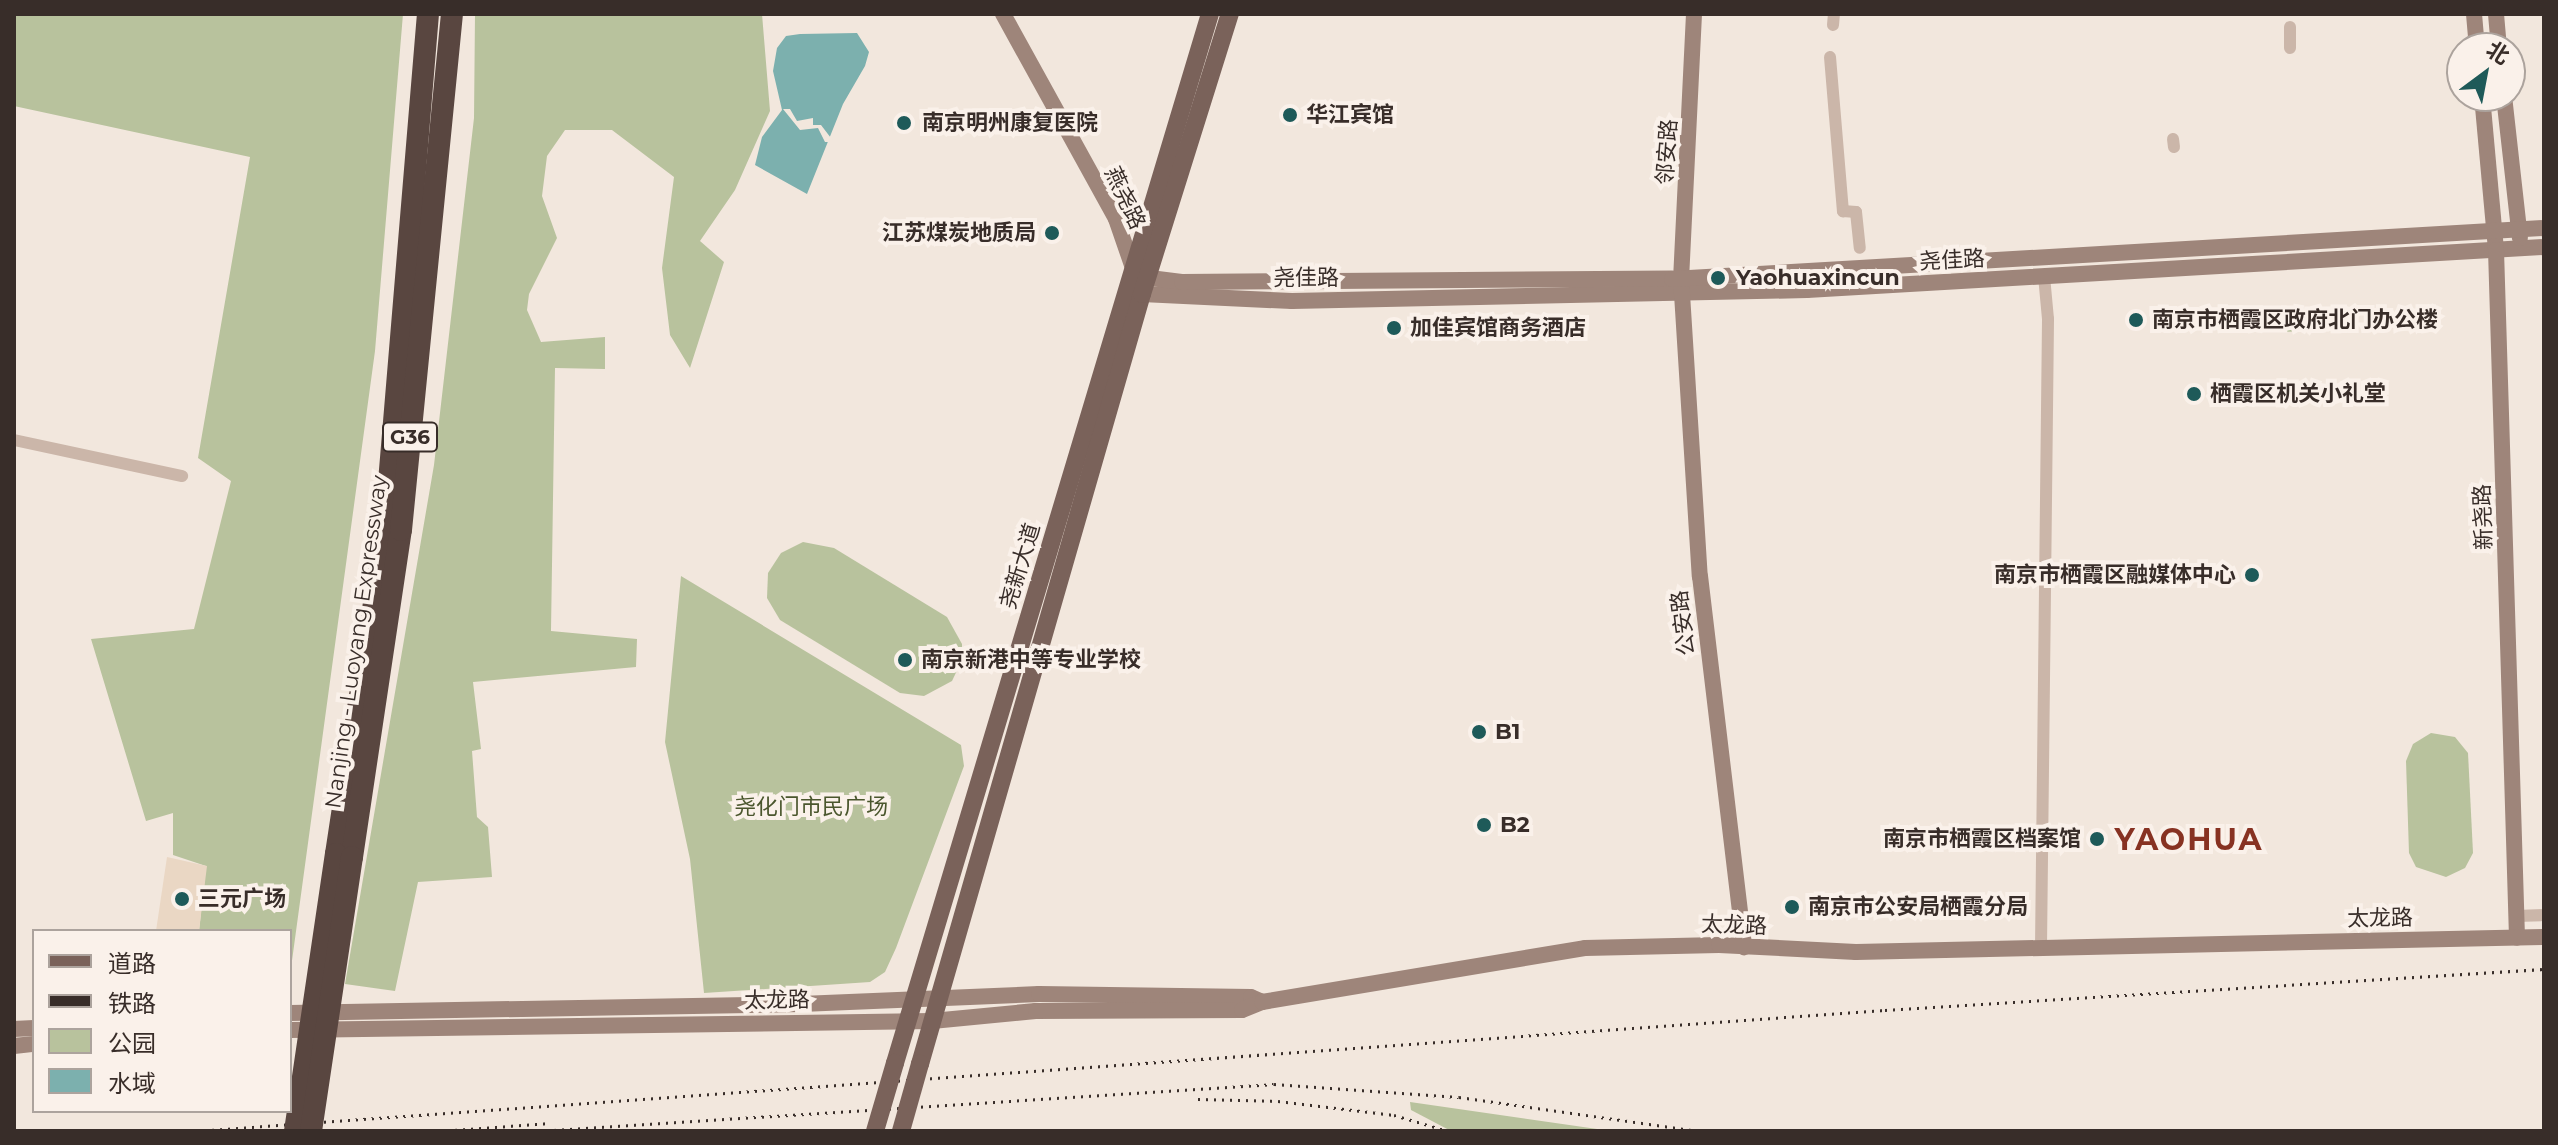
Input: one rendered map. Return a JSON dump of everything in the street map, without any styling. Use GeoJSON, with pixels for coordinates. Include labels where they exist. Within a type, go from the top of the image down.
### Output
{"type":"FeatureCollection","features":[{"type":"Feature","properties":{"kind":"highway"},"geometry":{"type":"LineString","coordinates":[[415,136],[418,14]]}},
{"type":"Feature","properties":{"kind":"highway","name":"Nanjing - Luoyang Expressway"},"geometry":{"type":"LineString","coordinates":[[311,1131],[385,530],[415,136],[428,14]]}},
{"type":"Feature","properties":{"kind":"highway","name":"Nanjing - Luoyang Expressway"},"geometry":{"type":"LineString","coordinates":[[295,1131],[401,530],[451,19]]}},
{"type":"Feature","properties":{"kind":"main road","name":"燕尧路"},"geometry":{"type":"LineString","coordinates":[[1003,14],[1116,219],[1138,281]]}},
{"type":"Feature","properties":{"kind":"main road","name":"尧新大道"},"geometry":{"type":"LineString","coordinates":[[901,1131],[1210,14]]}},
{"type":"Feature","properties":{"kind":"main road","name":"尧新大道"},"geometry":{"type":"LineString","coordinates":[[875,1131],[910,1001],[1138,281],[1230,14]]}},
{"type":"Feature","properties":{"kind":"main road","name":"邻安路"},"geometry":{"type":"LineString","coordinates":[[1681,285],[1694,14]]}},
{"type":"Feature","properties":{"kind":"main road","name":"新尧路"},"geometry":{"type":"LineString","coordinates":[[2484,112],[2496,250],[2517,938]]}},
{"type":"Feature","properties":{"kind":"main road"},"geometry":{"type":"LineString","coordinates":[[2506,112],[2520,230],[2519,249]]}},
{"type":"Feature","properties":{"kind":"main road","name":"尧佳路"},"geometry":{"type":"LineString","coordinates":[[1681,285],[2544,228]]}},
{"type":"Feature","properties":{"kind":"main road","name":"尧佳路"},"geometry":{"type":"LineString","coordinates":[[1138,281],[1292,301],[1681,285],[2044,276],[2544,247]]}},
{"type":"Feature","properties":{"kind":"main road","name":"公安路"},"geometry":{"type":"LineString","coordinates":[[1681,285],[1700,576],[1744,947]]}},
{"type":"Feature","properties":{"kind":"main road","name":"太龙路"},"geometry":{"type":"LineString","coordinates":[[292,1030],[932,1021],[1036,1011],[1242,1010],[1262,1002],[1585,948],[1744,947],[1856,952],[2544,937]]}},
{"type":"Feature","properties":{"kind":"main road","name":"太龙路"},"geometry":{"type":"LineString","coordinates":[[292,1013],[939,1001],[1054,994],[1251,997],[1262,1002]]}},
{"type":"Feature","properties":{"kind":"street"},"geometry":{"type":"LineString","coordinates":[[2290,27],[2290,48]]}},
{"type":"Feature","properties":{"kind":"street"},"geometry":{"type":"LineString","coordinates":[[1830,57],[1843,211],[1856,212],[1860,248]]}},
{"type":"Feature","properties":{"kind":"street"},"geometry":{"type":"LineString","coordinates":[[2041,947],[2048,319],[2044,276]]}},
{"type":"Feature","properties":{"kind":"street"},"geometry":{"type":"LineString","coordinates":[[14,440],[182,476]]}},
{"type":"Feature","properties":{"kind":"street"},"geometry":{"type":"LineString","coordinates":[[2517,916],[2544,915]]}},
{"type":"Feature","properties":{"kind":"green space"},"geometry":{"type":"Polygon","coordinates":[[[14,14],[403,14],[375,351],[292,961],[292,929],[199,929],[206,866],[173,855],[173,813],[146,821],[91,639],[194,629],[231,481],[198,458],[250,157],[14,106],[14,14]]]}},
{"type":"Feature","properties":{"kind":"green space"},"geometry":{"type":"Polygon","coordinates":[[[475,14],[762,14],[770,111],[735,190],[700,241],[724,262],[690,368],[670,335],[662,268],[674,177],[612,130],[565,130],[547,156],[542,196],[557,238],[529,294],[527,310],[541,342],[605,337],[605,369],[555,368],[551,631],[637,639],[636,667],[473,682],[481,749],[472,751],[477,817],[488,827],[492,877],[418,882],[395,991],[345,984],[434,465],[474,118],[475,14]]]}},
{"type":"Feature","properties":{"kind":"green space"},"geometry":{"type":"Polygon","coordinates":[[[2321,308],[2322,331],[2278,332],[2277,310],[2321,308]]]}},
{"type":"Feature","properties":{"kind":"green space"},"geometry":{"type":"Polygon","coordinates":[[[803,542],[834,548],[947,617],[962,644],[962,660],[952,681],[924,696],[900,693],[780,620],[767,598],[768,573],[781,553],[803,542]]]}},
{"type":"Feature","properties":{"kind":"green space","name":"尧化门市民广场"},"geometry":{"type":"Polygon","coordinates":[[[681,576],[961,745],[964,766],[896,948],[885,972],[870,982],[704,993],[690,859],[665,742],[681,576]]]}},
{"type":"Feature","properties":{"kind":"green space"},"geometry":{"type":"Polygon","coordinates":[[[2431,733],[2455,737],[2468,753],[2473,853],[2465,868],[2446,877],[2416,867],[2409,853],[2406,761],[2413,744],[2431,733]]]}},
{"type":"Feature","properties":{"kind":"green space"},"geometry":{"type":"Polygon","coordinates":[[[1410,1102],[1611,1131],[1451,1131],[1411,1110],[1410,1102]]]}},
{"type":"Feature","properties":{"kind":"shaded area","name":"三元广场"},"geometry":{"type":"Polygon","coordinates":[[[167,857],[207,866],[199,929],[156,929],[167,857]]]}},
{"type":"Feature","properties":{"kind":"water"},"geometry":{"type":"Polygon","coordinates":[[[857,33],[869,52],[865,66],[843,104],[807,194],[755,165],[762,137],[782,110],[773,71],[777,48],[786,36],[857,33]]]}},
{"type":"Feature","properties":{"kind":"pier"},"geometry":{"type":"Polygon","coordinates":[[[783,109],[790,109],[797,121],[813,118],[813,125],[821,125],[834,142],[825,142],[818,128],[800,130],[783,109]]]}},
{"type":"Feature","properties":{"kind":"railway"},"geometry":{"type":"LineString","coordinates":[[196,1131],[1885,1010],[2544,969]]}},
{"type":"Feature","properties":{"kind":"railway"},"geometry":{"type":"LineString","coordinates":[[538,1131],[1274,1084],[1459,1097],[1697,1131]]}},
{"type":"Feature","properties":{"kind":"railway"},"geometry":{"type":"LineString","coordinates":[[1198,1099],[1278,1101],[1394,1115],[1448,1131]]}},
{"type":"Feature","properties":{"kind":"railway"},"geometry":{"type":"LineString","coordinates":[[439,1131],[551,1123]]}},
{"type":"Feature","properties":{"kind":"place","name":"华江宾馆"},"geometry":{"type":"Point","coordinates":[1290,115]}},
{"type":"Feature","properties":{"kind":"place","name":"南京明州康复医院"},"geometry":{"type":"Point","coordinates":[904,123]}},
{"type":"Feature","properties":{"kind":"place","name":"江苏煤炭地质局"},"geometry":{"type":"Point","coordinates":[1052,233]}},
{"type":"Feature","properties":{"kind":"place","name":"Yaohuaxincun"},"geometry":{"type":"Point","coordinates":[1718,278]}},
{"type":"Feature","properties":{"kind":"place","name":"南京市栖霞区政府北门办公楼"},"geometry":{"type":"Point","coordinates":[2136,320]}},
{"type":"Feature","properties":{"kind":"place","name":"加佳宾馆商务酒店"},"geometry":{"type":"Point","coordinates":[1394,328]}},
{"type":"Feature","properties":{"kind":"place","name":"栖霞区机关小礼堂"},"geometry":{"type":"Point","coordinates":[2194,394]}},
{"type":"Feature","properties":{"kind":"place","name":"南京市栖霞区融媒体中心"},"geometry":{"type":"Point","coordinates":[2252,575]}},
{"type":"Feature","properties":{"kind":"place","name":"南京新港中等专业学校"},"geometry":{"type":"Point","coordinates":[905,660]}},
{"type":"Feature","properties":{"kind":"place","name":"B1"},"geometry":{"type":"Point","coordinates":[1479,732]}},
{"type":"Feature","properties":{"kind":"place","name":"B2"},"geometry":{"type":"Point","coordinates":[1484,825]}},
{"type":"Feature","properties":{"kind":"place","name":"南京市栖霞区档案馆"},"geometry":{"type":"Point","coordinates":[2097,839]}},
{"type":"Feature","properties":{"kind":"place","name":"三元广场"},"geometry":{"type":"Point","coordinates":[182,899]}},
{"type":"Feature","properties":{"kind":"place","name":"南京市公安局栖霞分局"},"geometry":{"type":"Point","coordinates":[1792,907]}},
{"type":"Feature","properties":{"kind":"district","name":"YAOHUA"},"geometry":{"type":"Point","coordinates":[2189,840]}}]}
